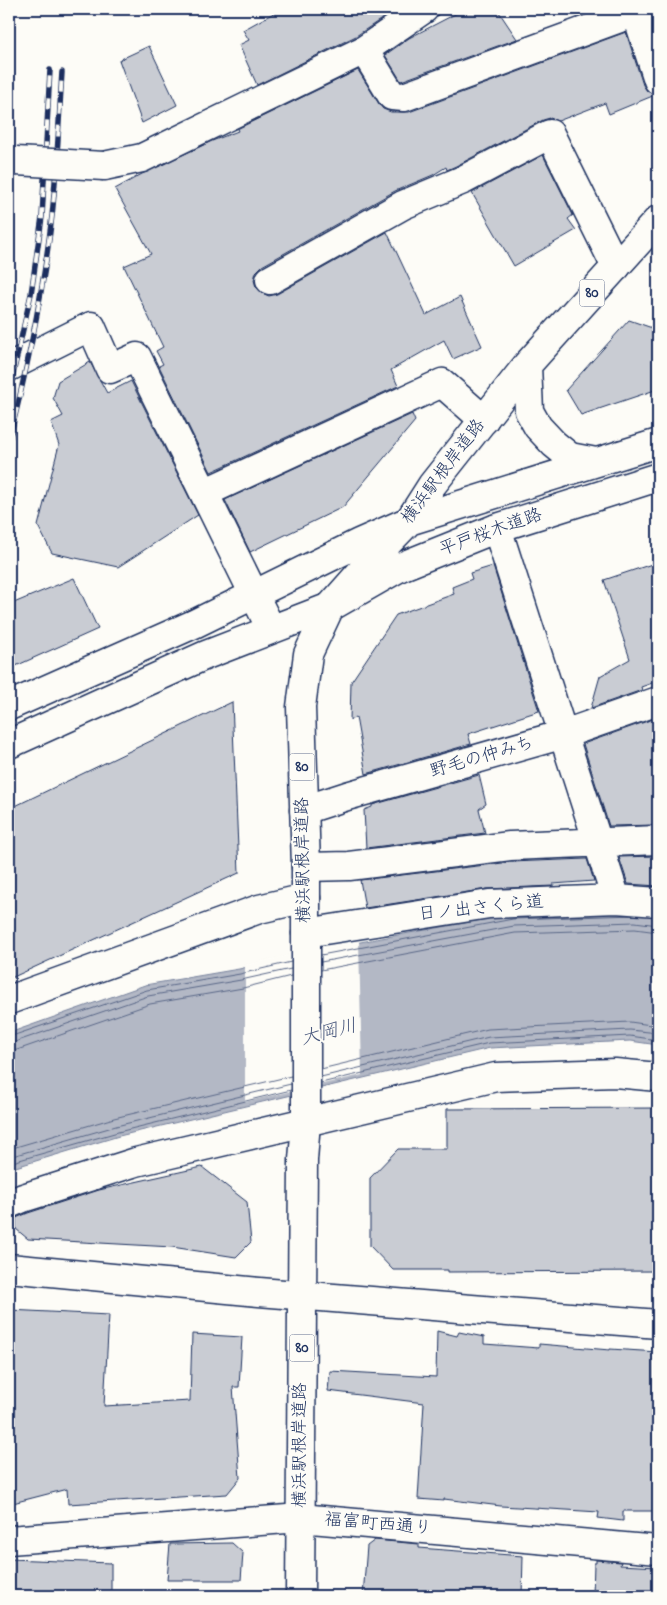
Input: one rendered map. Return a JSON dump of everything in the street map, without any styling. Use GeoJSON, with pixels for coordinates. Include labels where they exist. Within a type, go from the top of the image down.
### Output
{"type":"FeatureCollection","features":[{"type":"Feature","properties":{"kind":"street"},"geometry":{"type":"LineString","coordinates":[[12,164],[104,166],[142,158],[364,50],[424,9]]}},
{"type":"Feature","properties":{"kind":"street"},"geometry":{"type":"LineString","coordinates":[[364,50],[392,96],[404,97],[636,12],[658,80]]}},
{"type":"Feature","properties":{"kind":"street"},"geometry":{"type":"LineString","coordinates":[[270,280],[403,205],[464,180],[550,134],[616,267]]}},
{"type":"Feature","properties":{"kind":"street","name":"横浜駅根岸道路"},"geometry":{"type":"LineString","coordinates":[[300,1596],[306,933],[301,707],[308,654],[330,607],[409,521],[432,485],[527,366],[658,220]]}},
{"type":"Feature","properties":{"kind":"street"},"geometry":{"type":"LineString","coordinates":[[9,367],[91,326],[110,369],[137,357],[271,629]]}},
{"type":"Feature","properties":{"kind":"street"},"geometry":{"type":"LineString","coordinates":[[527,366],[529,411],[538,427],[570,457],[596,462]]}},
{"type":"Feature","properties":{"kind":"street"},"geometry":{"type":"LineString","coordinates":[[204,493],[442,384],[484,420]]}},
{"type":"Feature","properties":{"kind":"street"},"geometry":{"type":"LineString","coordinates":[[9,706],[194,624],[359,543],[409,521],[658,443]]}},
{"type":"Feature","properties":{"kind":"street","name":"平戸桜木道路"},"geometry":{"type":"LineString","coordinates":[[9,744],[206,655],[330,607],[400,567],[497,528],[658,477]]}},
{"type":"Feature","properties":{"kind":"street"},"geometry":{"type":"LineString","coordinates":[[497,528],[616,899]]}},
{"type":"Feature","properties":{"kind":"street","name":"野毛の仲みち"},"geometry":{"type":"LineString","coordinates":[[304,810],[564,734],[658,701]]}},
{"type":"Feature","properties":{"kind":"street"},"geometry":{"type":"LineString","coordinates":[[306,867],[350,866],[510,846],[658,840]]}},
{"type":"Feature","properties":{"kind":"street"},"geometry":{"type":"LineString","coordinates":[[9,1000],[259,909],[306,898]]}},
{"type":"Feature","properties":{"kind":"street","name":"日ノ出さくら道"},"geometry":{"type":"LineString","coordinates":[[306,933],[490,904],[616,899],[658,902]]}},
{"type":"Feature","properties":{"kind":"street"},"geometry":{"type":"LineString","coordinates":[[9,1204],[136,1162],[305,1111],[496,1077],[615,1073],[658,1077]]}},
{"type":"Feature","properties":{"kind":"street"},"geometry":{"type":"LineString","coordinates":[[9,1268],[303,1296],[658,1324]]}},
{"type":"Feature","properties":{"kind":"street","name":"福富町西通り"},"geometry":{"type":"LineString","coordinates":[[9,1540],[300,1518],[658,1550]]}},
{"type":"Feature","properties":{"kind":"water","name":"大岡川"},"geometry":{"type":"Polygon","coordinates":[[[636,910],[658,914],[658,1045],[630,1041],[490,1048],[119,1136],[9,1169],[9,1033],[145,985],[239,969],[333,947],[513,914],[636,910]]]}},
{"type":"Feature","properties":{"kind":"pier"},"geometry":{"type":"Polygon","coordinates":[[[359,941],[362,1075],[245,1102],[245,965],[359,941]]]}},
{"type":"Feature","properties":{"kind":"building"},"geometry":{"type":"Polygon","coordinates":[[[281,9],[378,9],[383,18],[356,36],[257,85],[239,45],[249,40],[243,30],[281,9]]]}},
{"type":"Feature","properties":{"kind":"building"},"geometry":{"type":"Polygon","coordinates":[[[465,9],[497,9],[517,39],[401,81],[385,55],[409,38],[465,9]]]}},
{"type":"Feature","properties":{"kind":"building"},"geometry":{"type":"Polygon","coordinates":[[[626,32],[643,85],[647,91],[655,95],[609,114],[605,103],[558,121],[550,118],[543,120],[456,166],[447,170],[446,167],[433,175],[395,191],[262,266],[256,272],[254,280],[256,287],[262,293],[269,296],[277,294],[387,232],[426,315],[460,297],[482,346],[453,359],[444,340],[391,370],[398,386],[211,472],[159,366],[163,364],[156,351],[163,347],[124,266],[151,254],[115,189],[142,174],[212,141],[238,131],[237,129],[358,70],[383,109],[391,112],[409,112],[626,32]]]}},
{"type":"Feature","properties":{"kind":"building"},"geometry":{"type":"Polygon","coordinates":[[[149,46],[177,105],[142,123],[119,60],[149,46]]]}},
{"type":"Feature","properties":{"kind":"building"},"geometry":{"type":"Polygon","coordinates":[[[543,155],[573,215],[568,219],[576,230],[514,266],[472,193],[543,155]]]}},
{"type":"Feature","properties":{"kind":"building"},"geometry":{"type":"Polygon","coordinates":[[[629,320],[658,330],[658,389],[581,415],[566,390],[629,320]]]}},
{"type":"Feature","properties":{"kind":"building"},"geometry":{"type":"Polygon","coordinates":[[[90,362],[107,393],[131,381],[198,515],[118,567],[52,553],[38,526],[59,445],[51,422],[63,416],[53,398],[58,381],[90,362]]]}},
{"type":"Feature","properties":{"kind":"building"},"geometry":{"type":"Polygon","coordinates":[[[412,414],[415,421],[343,507],[250,552],[225,500],[412,414]]]}},
{"type":"Feature","properties":{"kind":"building"},"geometry":{"type":"Polygon","coordinates":[[[658,562],[658,681],[641,687],[642,690],[591,708],[600,676],[630,659],[604,580],[658,562]]]}},
{"type":"Feature","properties":{"kind":"building"},"geometry":{"type":"Polygon","coordinates":[[[493,566],[539,711],[468,734],[471,744],[366,774],[356,717],[350,720],[351,682],[396,615],[454,594],[452,587],[472,579],[470,573],[493,566]]]}},
{"type":"Feature","properties":{"kind":"building"},"geometry":{"type":"Polygon","coordinates":[[[74,578],[98,629],[9,669],[9,605],[74,578]]]}},
{"type":"Feature","properties":{"kind":"building"},"geometry":{"type":"Polygon","coordinates":[[[232,702],[239,873],[9,979],[9,809],[232,702]]]}},
{"type":"Feature","properties":{"kind":"building"},"geometry":{"type":"Polygon","coordinates":[[[653,719],[658,736],[658,825],[609,826],[583,744],[653,719]]]}},
{"type":"Feature","properties":{"kind":"building"},"geometry":{"type":"Polygon","coordinates":[[[479,775],[486,804],[479,809],[485,833],[366,848],[364,810],[372,807],[372,805],[479,775]]]}},
{"type":"Feature","properties":{"kind":"building"},"geometry":{"type":"Polygon","coordinates":[[[658,856],[658,886],[628,884],[619,857],[658,856]]]}},
{"type":"Feature","properties":{"kind":"building"},"geometry":{"type":"Polygon","coordinates":[[[587,859],[594,881],[553,884],[553,886],[487,889],[365,908],[360,880],[511,862],[587,859]]]}},
{"type":"Feature","properties":{"kind":"building"},"geometry":{"type":"Polygon","coordinates":[[[658,1108],[658,1271],[448,1272],[448,1270],[393,1270],[370,1246],[370,1178],[398,1149],[447,1149],[447,1109],[658,1108]]]}},
{"type":"Feature","properties":{"kind":"building"},"geometry":{"type":"Polygon","coordinates":[[[202,1167],[247,1202],[251,1242],[236,1257],[172,1247],[28,1239],[16,1229],[16,1218],[28,1213],[99,1190],[202,1167]]]}},
{"type":"Feature","properties":{"kind":"building"},"geometry":{"type":"Polygon","coordinates":[[[9,1310],[109,1315],[104,1406],[190,1401],[192,1334],[242,1337],[239,1387],[233,1387],[240,1478],[227,1494],[68,1504],[67,1489],[9,1504],[9,1310]]]}},
{"type":"Feature","properties":{"kind":"building"},"geometry":{"type":"Polygon","coordinates":[[[437,1331],[457,1336],[459,1332],[484,1337],[484,1344],[539,1348],[539,1344],[658,1352],[658,1511],[623,1511],[623,1521],[598,1518],[599,1512],[501,1506],[444,1499],[444,1501],[418,1499],[424,1403],[328,1391],[330,1371],[436,1377],[437,1331]]]}},
{"type":"Feature","properties":{"kind":"building"},"geometry":{"type":"Polygon","coordinates":[[[375,1540],[419,1544],[419,1548],[523,1556],[522,1596],[363,1596],[367,1546],[375,1540]]]}},
{"type":"Feature","properties":{"kind":"building"},"geometry":{"type":"Polygon","coordinates":[[[232,1543],[243,1553],[241,1580],[167,1580],[170,1544],[232,1543]]]}},
{"type":"Feature","properties":{"kind":"building"},"geometry":{"type":"Polygon","coordinates":[[[9,1559],[111,1563],[111,1596],[9,1596],[9,1559]]]}},
{"type":"Feature","properties":{"kind":"building"},"geometry":{"type":"Polygon","coordinates":[[[596,1560],[621,1562],[620,1565],[658,1567],[658,1596],[593,1596],[594,1563],[596,1563],[596,1560]]]}},
{"type":"Feature","properties":{"kind":"railway"},"geometry":{"type":"LineString","coordinates":[[9,392],[31,294],[42,217],[50,70]]}},
{"type":"Feature","properties":{"kind":"railway"},"geometry":{"type":"LineString","coordinates":[[9,440],[34,329],[44,273],[52,216],[62,72]]}}]}
